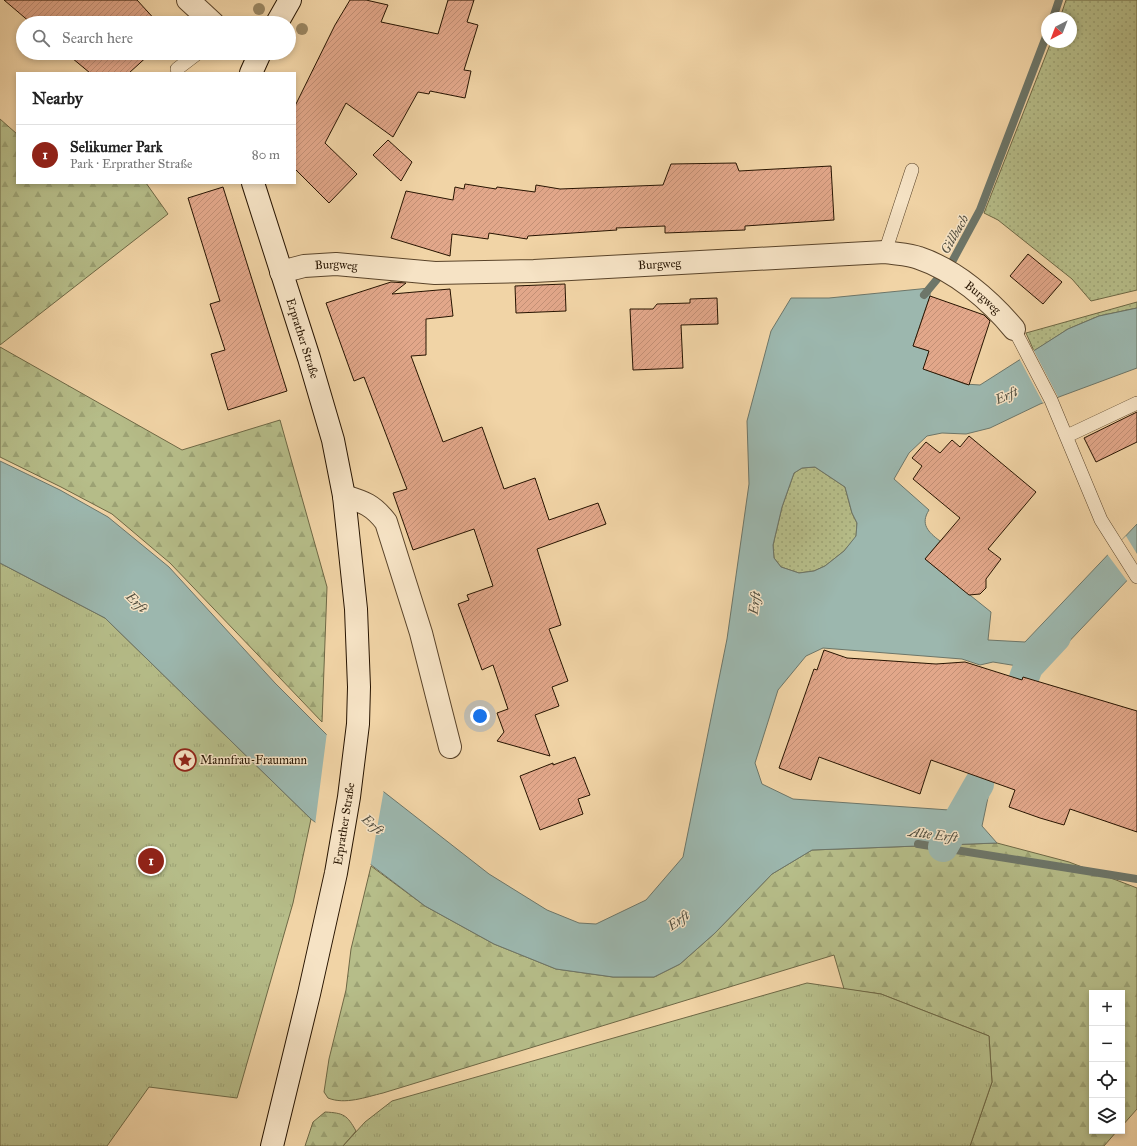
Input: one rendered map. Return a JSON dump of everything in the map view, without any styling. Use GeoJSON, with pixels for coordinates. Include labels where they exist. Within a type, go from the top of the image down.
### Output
{"type":"FeatureCollection","features":[{"type":"Feature","properties":{"kind":"street"},"geometry":{"type":"LineString","coordinates":[[188,0],[205,16]]}},
{"type":"Feature","properties":{"kind":"street"},"geometry":{"type":"LineString","coordinates":[[281,16],[290,0]]}},
{"type":"Feature","properties":{"kind":"street","name":"Erprather Straße"},"geometry":{"type":"LineString","coordinates":[[253,184],[309,358],[333,440],[344,496],[356,609],[359,687],[358,724],[349,797],[336,873],[309,994],[272,1146]]}},
{"type":"Feature","properties":{"kind":"street","name":"Burgweg"},"geometry":{"type":"LineString","coordinates":[[281,272],[304,266],[336,264],[435,273],[534,271],[885,252],[919,258],[960,278],[997,308],[1014,329]]}},
{"type":"Feature","properties":{"kind":"street"},"geometry":{"type":"LineString","coordinates":[[344,496],[367,503],[378,511],[386,522],[421,633],[450,747]]}},
{"type":"Feature","properties":{"kind":"lane"},"geometry":{"type":"LineString","coordinates":[[178,69],[189,60]]}},
{"type":"Feature","properties":{"kind":"lane"},"geometry":{"type":"LineString","coordinates":[[885,252],[912,170]]}},
{"type":"Feature","properties":{"kind":"lane"},"geometry":{"type":"LineString","coordinates":[[1014,329],[1051,400],[1101,520],[1137,577]]}},
{"type":"Feature","properties":{"kind":"lane"},"geometry":{"type":"LineString","coordinates":[[1067,436],[1137,403]]}},
{"type":"Feature","properties":{"kind":"green space"},"geometry":{"type":"Polygon","coordinates":[[[1066,0],[1137,0],[1137,290],[1091,301],[1072,279],[998,220],[984,213],[1049,48],[1077,48],[1077,12],[1062,12],[1066,0]]]}},
{"type":"Feature","properties":{"kind":"green space"},"geometry":{"type":"Polygon","coordinates":[[[0,119],[16,133],[16,184],[147,184],[168,214],[0,345],[0,119]]]}},
{"type":"Feature","properties":{"kind":"green space"},"geometry":{"type":"Polygon","coordinates":[[[1137,302],[1137,308],[1099,316],[1068,329],[1034,351],[1026,333],[1137,302]]]}},
{"type":"Feature","properties":{"kind":"green space"},"geometry":{"type":"Polygon","coordinates":[[[0,347],[182,450],[280,420],[327,587],[322,722],[170,563],[112,514],[0,457],[0,347]]]}},
{"type":"Feature","properties":{"kind":"green space"},"geometry":{"type":"Polygon","coordinates":[[[815,467],[845,487],[852,513],[857,523],[856,537],[844,551],[825,566],[814,571],[799,573],[781,567],[774,558],[773,545],[782,507],[794,473],[802,468],[815,467]]]}},
{"type":"Feature","properties":{"kind":"green space"},"geometry":{"type":"Polygon","coordinates":[[[0,563],[105,618],[311,819],[293,903],[237,1098],[149,1087],[107,1146],[0,1146],[0,563]]]}},
{"type":"Feature","properties":{"kind":"green space"},"geometry":{"type":"Polygon","coordinates":[[[997,843],[1069,862],[1137,888],[1137,1109],[1125,1123],[1125,990],[1089,990],[1089,1134],[1114,1134],[1104,1146],[970,1146],[992,1082],[989,1036],[881,994],[844,989],[834,955],[383,1093],[356,1100],[341,1101],[328,1098],[324,1092],[329,1059],[346,990],[351,949],[371,866],[425,906],[494,944],[556,969],[613,977],[654,977],[680,964],[715,933],[772,874],[812,850],[997,843]]]}},
{"type":"Feature","properties":{"kind":"green space"},"geometry":{"type":"Polygon","coordinates":[[[807,983],[881,994],[989,1036],[992,1082],[970,1146],[343,1146],[365,1122],[392,1101],[807,983]]]}},
{"type":"Feature","properties":{"kind":"green space"},"geometry":{"type":"Polygon","coordinates":[[[325,1112],[341,1114],[350,1121],[356,1131],[343,1146],[305,1146],[313,1122],[325,1112]]]}},
{"type":"Feature","properties":{"kind":"water","name":"Erft"},"geometry":{"type":"Polygon","coordinates":[[[930,288],[930,296],[913,346],[929,351],[924,369],[965,384],[980,385],[1068,329],[1099,316],[1137,308],[1137,368],[1040,404],[990,428],[966,434],[942,433],[927,436],[909,453],[894,479],[929,510],[926,515],[925,524],[929,531],[940,541],[925,559],[991,612],[988,640],[1025,642],[1137,524],[1137,570],[1042,670],[993,662],[980,665],[962,659],[823,648],[806,656],[778,690],[755,763],[762,784],[793,799],[949,810],[968,781],[990,788],[982,826],[997,843],[812,850],[772,874],[715,933],[680,964],[654,977],[613,977],[556,969],[494,944],[425,906],[311,819],[105,618],[0,563],[0,461],[60,490],[108,517],[169,567],[275,683],[384,792],[489,874],[547,910],[579,923],[596,924],[646,900],[683,857],[727,639],[749,484],[747,421],[771,331],[791,298],[829,298],[930,288]],[[815,467],[802,468],[794,473],[782,507],[773,545],[774,558],[781,567],[799,573],[814,571],[825,566],[844,551],[856,536],[857,523],[852,513],[845,487],[815,467]]]}},
{"type":"Feature","properties":{"kind":"pier"},"geometry":{"type":"Polygon","coordinates":[[[1033,349],[1058,397],[1043,403],[1019,358],[1033,349]]]}},
{"type":"Feature","properties":{"kind":"pier"},"geometry":{"type":"Polygon","coordinates":[[[1126,536],[1137,554],[1137,573],[1128,582],[1107,554],[1126,536]]]}},
{"type":"Feature","properties":{"kind":"pier"},"geometry":{"type":"Polygon","coordinates":[[[327,732],[384,789],[370,868],[315,825],[327,732]]]}},
{"type":"Feature","properties":{"kind":"building"},"geometry":{"type":"Polygon","coordinates":[[[4,0],[137,0],[152,16],[23,16],[4,0]]]}},
{"type":"Feature","properties":{"kind":"building"},"geometry":{"type":"Polygon","coordinates":[[[350,0],[366,0],[388,5],[381,22],[438,34],[448,0],[474,0],[467,22],[478,25],[464,70],[471,71],[465,98],[430,91],[429,94],[418,92],[393,137],[346,103],[325,143],[357,174],[329,203],[296,170],[296,104],[335,25],[350,0]]]}},
{"type":"Feature","properties":{"kind":"building"},"geometry":{"type":"Polygon","coordinates":[[[74,60],[143,60],[130,72],[89,72],[74,60]]]}},
{"type":"Feature","properties":{"kind":"building"},"geometry":{"type":"Polygon","coordinates":[[[388,140],[412,162],[401,181],[373,155],[388,140]]]}},
{"type":"Feature","properties":{"kind":"building"},"geometry":{"type":"Polygon","coordinates":[[[736,163],[739,171],[831,166],[834,220],[745,226],[745,230],[665,233],[665,226],[616,228],[617,230],[528,236],[527,239],[489,233],[488,239],[452,234],[450,256],[391,238],[406,191],[453,200],[455,187],[464,189],[465,184],[496,189],[497,187],[535,192],[536,185],[560,189],[663,185],[671,164],[736,163]]]}},
{"type":"Feature","properties":{"kind":"building"},"geometry":{"type":"Polygon","coordinates":[[[223,187],[287,391],[228,410],[211,354],[225,350],[210,304],[220,301],[188,198],[223,187]]]}},
{"type":"Feature","properties":{"kind":"building"},"geometry":{"type":"Polygon","coordinates":[[[1028,254],[1062,282],[1043,304],[1010,276],[1028,254]]]}},
{"type":"Feature","properties":{"kind":"building"},"geometry":{"type":"Polygon","coordinates":[[[391,282],[406,283],[392,294],[450,289],[453,316],[426,319],[426,355],[411,356],[443,442],[482,427],[504,489],[535,478],[549,520],[598,503],[606,524],[537,549],[561,625],[549,629],[568,681],[552,687],[559,706],[535,715],[550,756],[497,741],[504,732],[497,713],[508,709],[493,665],[482,670],[458,604],[469,600],[467,595],[493,586],[474,529],[413,550],[393,493],[407,489],[364,377],[354,381],[326,303],[391,282]]]}},
{"type":"Feature","properties":{"kind":"building"},"geometry":{"type":"Polygon","coordinates":[[[565,284],[566,311],[516,313],[515,286],[565,284]]]}},
{"type":"Feature","properties":{"kind":"building"},"geometry":{"type":"Polygon","coordinates":[[[930,296],[984,315],[990,321],[969,385],[923,369],[929,351],[913,346],[930,296]]]}},
{"type":"Feature","properties":{"kind":"building"},"geometry":{"type":"Polygon","coordinates":[[[717,298],[718,324],[681,325],[683,368],[633,370],[630,309],[653,309],[657,304],[690,303],[690,299],[717,298]]]}},
{"type":"Feature","properties":{"kind":"building"},"geometry":{"type":"Polygon","coordinates":[[[1137,412],[1137,442],[1096,462],[1084,438],[1137,412]]]}},
{"type":"Feature","properties":{"kind":"building"},"geometry":{"type":"Polygon","coordinates":[[[969,436],[1036,492],[988,549],[1001,559],[986,579],[986,588],[980,594],[969,595],[925,559],[960,518],[913,479],[922,466],[912,458],[926,442],[940,453],[952,440],[960,447],[969,436]]]}},
{"type":"Feature","properties":{"kind":"building"},"geometry":{"type":"Polygon","coordinates":[[[824,650],[847,658],[936,664],[965,662],[1022,680],[1023,677],[1137,711],[1137,832],[1070,809],[1064,825],[1040,818],[1009,807],[1015,790],[931,760],[920,794],[819,757],[811,780],[779,768],[814,669],[817,670],[824,650]]]}},
{"type":"Feature","properties":{"kind":"building"},"geometry":{"type":"Polygon","coordinates":[[[575,757],[590,795],[578,799],[583,814],[540,830],[520,776],[553,763],[553,765],[575,757]]]}},
{"type":"Feature","properties":{"kind":"waterway","name":"Gillbach"},"geometry":{"type":"LineString","coordinates":[[1055,12],[1059,0]]}},
{"type":"Feature","properties":{"kind":"waterway","name":"Gillbach"},"geometry":{"type":"LineString","coordinates":[[924,295],[953,260],[980,210],[1042,48]]}},
{"type":"Feature","properties":{"kind":"waterway"},"geometry":{"type":"LineString","coordinates":[[1024,678],[1028,667],[1056,637]]}},
{"type":"Feature","properties":{"kind":"waterway"},"geometry":{"type":"LineString","coordinates":[[943,847],[979,784]]}},
{"type":"Feature","properties":{"kind":"waterway","name":"Alte Erft"},"geometry":{"type":"LineString","coordinates":[[918,844],[1137,879]]}},
{"type":"Feature","properties":{"kind":"place","name":"Mannfrau-Fraumann"},"geometry":{"type":"Point","coordinates":[185,760]}},
{"type":"Feature","properties":{"kind":"place","name":"Selikumer Park"},"geometry":{"type":"Point","coordinates":[151,861]}}]}
